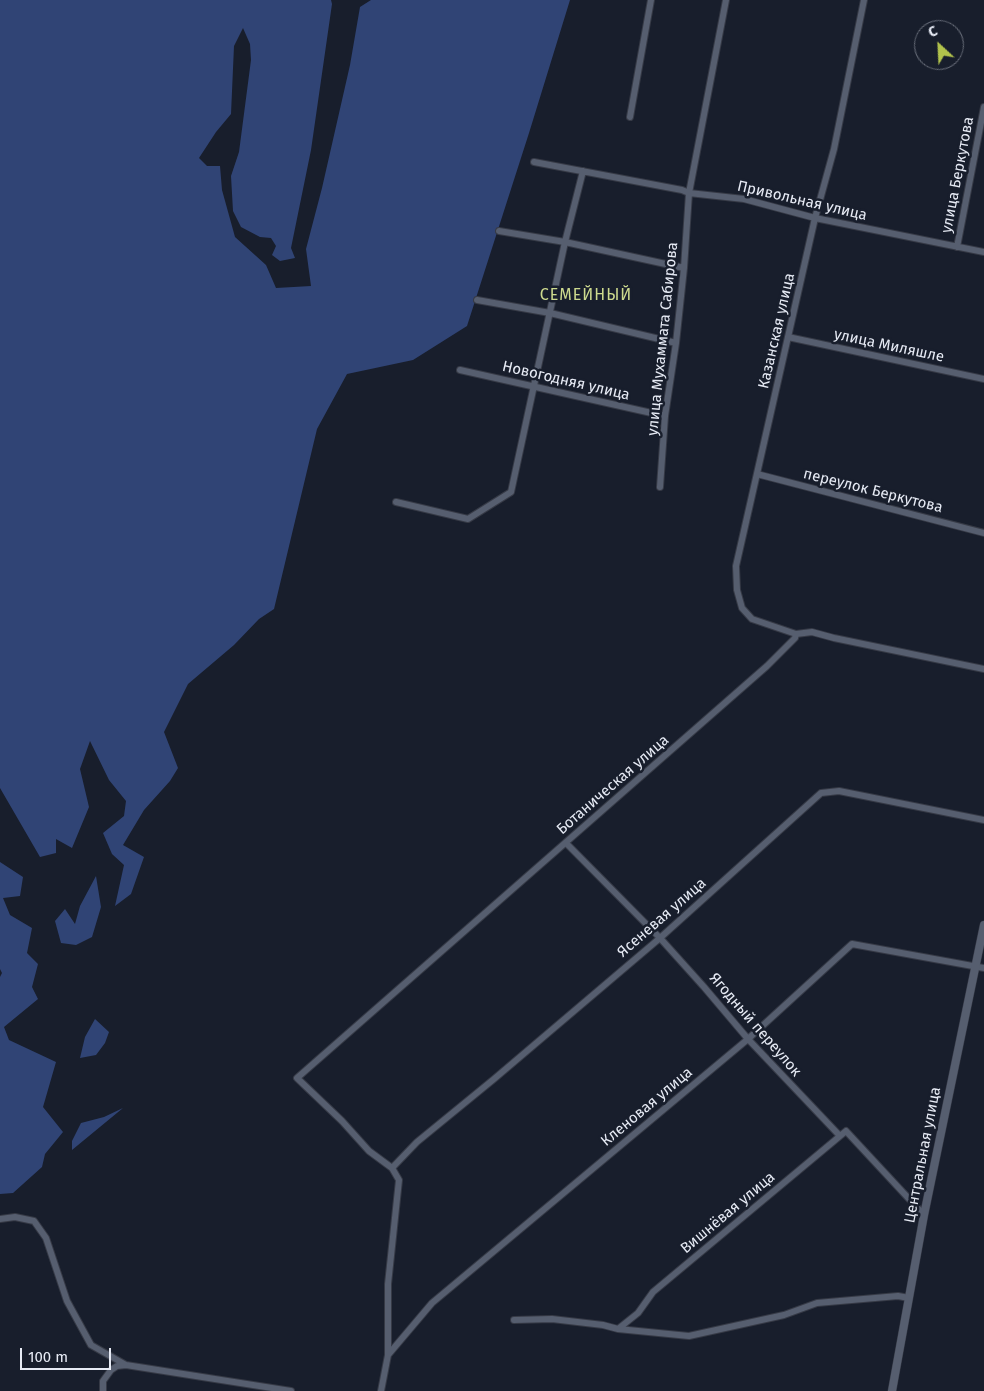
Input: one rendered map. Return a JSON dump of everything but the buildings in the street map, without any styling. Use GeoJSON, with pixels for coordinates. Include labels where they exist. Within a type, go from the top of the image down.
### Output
{"type":"FeatureCollection","features":[{"type":"Feature","properties":{"kind":"street"},"geometry":{"type":"LineString","coordinates":[[630,116],[650,0]]}},
{"type":"Feature","properties":{"kind":"street"},"geometry":{"type":"LineString","coordinates":[[689,194],[726,0]]}},
{"type":"Feature","properties":{"kind":"street","name":"Казанская улица"},"geometry":{"type":"LineString","coordinates":[[796,634],[752,620],[742,608],[737,590],[736,566],[815,218],[834,149],[864,0]]}},
{"type":"Feature","properties":{"kind":"street","name":"улица Беркутова"},"geometry":{"type":"LineString","coordinates":[[957,247],[984,107]]}},
{"type":"Feature","properties":{"kind":"street","name":"Привольная улица"},"geometry":{"type":"LineString","coordinates":[[534,162],[682,190],[689,194],[744,199],[815,218],[984,252]]}},
{"type":"Feature","properties":{"kind":"street"},"geometry":{"type":"LineString","coordinates":[[396,502],[468,519],[511,492],[565,242],[583,171]]}},
{"type":"Feature","properties":{"kind":"street","name":"улица Мухаммата Сабирова"},"geometry":{"type":"LineString","coordinates":[[660,487],[665,416],[676,343],[684,268],[689,194]]}},
{"type":"Feature","properties":{"kind":"street"},"geometry":{"type":"LineString","coordinates":[[499,231],[565,242],[684,268]]}},
{"type":"Feature","properties":{"kind":"street"},"geometry":{"type":"LineString","coordinates":[[478,300],[550,313],[676,343]]}},
{"type":"Feature","properties":{"kind":"street","name":"улица Миляшле"},"geometry":{"type":"LineString","coordinates":[[788,337],[984,379]]}},
{"type":"Feature","properties":{"kind":"street","name":"Новогодняя улица"},"geometry":{"type":"LineString","coordinates":[[460,370],[665,416]]}},
{"type":"Feature","properties":{"kind":"street","name":"переулок Беркутова"},"geometry":{"type":"LineString","coordinates":[[757,474],[984,533]]}},
{"type":"Feature","properties":{"kind":"street"},"geometry":{"type":"LineString","coordinates":[[796,634],[812,632],[984,669]]}},
{"type":"Feature","properties":{"kind":"street","name":"Ботаническая улица"},"geometry":{"type":"LineString","coordinates":[[392,1168],[369,1151],[342,1121],[297,1078],[767,666],[795,638],[796,634]]}},
{"type":"Feature","properties":{"kind":"street","name":"Ясеневая улица"},"geometry":{"type":"LineString","coordinates":[[392,1168],[417,1142],[660,938],[821,793],[838,791],[984,820]]}},
{"type":"Feature","properties":{"kind":"street","name":"Ягодный переулок"},"geometry":{"type":"LineString","coordinates":[[566,844],[660,938],[748,1039],[840,1136],[846,1131],[924,1215]]}},
{"type":"Feature","properties":{"kind":"street","name":"Центральная улица"},"geometry":{"type":"LineString","coordinates":[[892,1391],[924,1215],[984,924]]}},
{"type":"Feature","properties":{"kind":"street","name":"Кленовая улица"},"geometry":{"type":"LineString","coordinates":[[388,1355],[432,1303],[748,1039],[852,944],[984,968]]}},
{"type":"Feature","properties":{"kind":"street","name":"Вишнёвая улица"},"geometry":{"type":"LineString","coordinates":[[618,1329],[638,1313],[653,1292],[840,1136]]}},
{"type":"Feature","properties":{"kind":"street"},"geometry":{"type":"LineString","coordinates":[[382,1391],[388,1355],[388,1284],[399,1180],[392,1168]]}},
{"type":"Feature","properties":{"kind":"street"},"geometry":{"type":"LineString","coordinates":[[0,1219],[15,1217],[34,1221],[46,1238],[67,1301],[91,1345],[126,1365]]}},
{"type":"Feature","properties":{"kind":"street"},"geometry":{"type":"LineString","coordinates":[[514,1320],[552,1319],[603,1325],[618,1329],[689,1336],[784,1315],[817,1303],[898,1296],[909,1298]]}},
{"type":"Feature","properties":{"kind":"street"},"geometry":{"type":"LineString","coordinates":[[103,1391],[103,1381],[111,1370],[118,1366],[126,1365],[291,1391]]}},
{"type":"Feature","properties":{"kind":"shaded area"},"geometry":{"type":"Polygon","coordinates":[[[0,0],[331,0],[332,4],[311,150],[291,248],[295,258],[280,261],[272,255],[276,246],[271,238],[260,237],[241,227],[233,211],[231,176],[239,152],[251,60],[250,44],[243,28],[234,46],[231,114],[216,132],[199,158],[207,166],[220,166],[222,190],[235,237],[266,265],[276,288],[311,286],[306,249],[350,65],[360,7],[371,0],[570,0],[467,326],[413,360],[347,374],[317,429],[274,609],[259,619],[234,645],[188,684],[164,732],[178,768],[170,781],[144,810],[123,845],[144,857],[131,894],[115,906],[124,865],[112,854],[103,833],[124,816],[126,801],[109,780],[90,741],[80,769],[89,807],[72,848],[56,839],[56,853],[40,857],[0,788],[0,0]]]}},
{"type":"Feature","properties":{"kind":"shaded area"},"geometry":{"type":"Polygon","coordinates":[[[0,862],[23,877],[20,896],[3,898],[10,915],[32,928],[27,953],[38,964],[32,987],[38,999],[4,1027],[9,1040],[56,1062],[43,1107],[63,1132],[45,1154],[42,1167],[13,1193],[0,1194],[0,977],[2,973],[0,969],[0,862]]]}},
{"type":"Feature","properties":{"kind":"shaded area"},"geometry":{"type":"Polygon","coordinates":[[[96,876],[101,907],[92,937],[76,945],[61,943],[55,921],[65,909],[75,924],[80,906],[96,876]]]}},
{"type":"Feature","properties":{"kind":"shaded area"},"geometry":{"type":"Polygon","coordinates":[[[95,1019],[109,1032],[105,1043],[96,1055],[80,1058],[85,1037],[95,1019]]]}},
{"type":"Feature","properties":{"kind":"shaded area"},"geometry":{"type":"Polygon","coordinates":[[[123,1108],[72,1150],[72,1141],[81,1123],[104,1117],[123,1108]]]}},
{"type":"Feature","properties":{"kind":"district","name":"СЕМЕЙНЫЙ"},"geometry":{"type":"Point","coordinates":[586,296]}}]}
